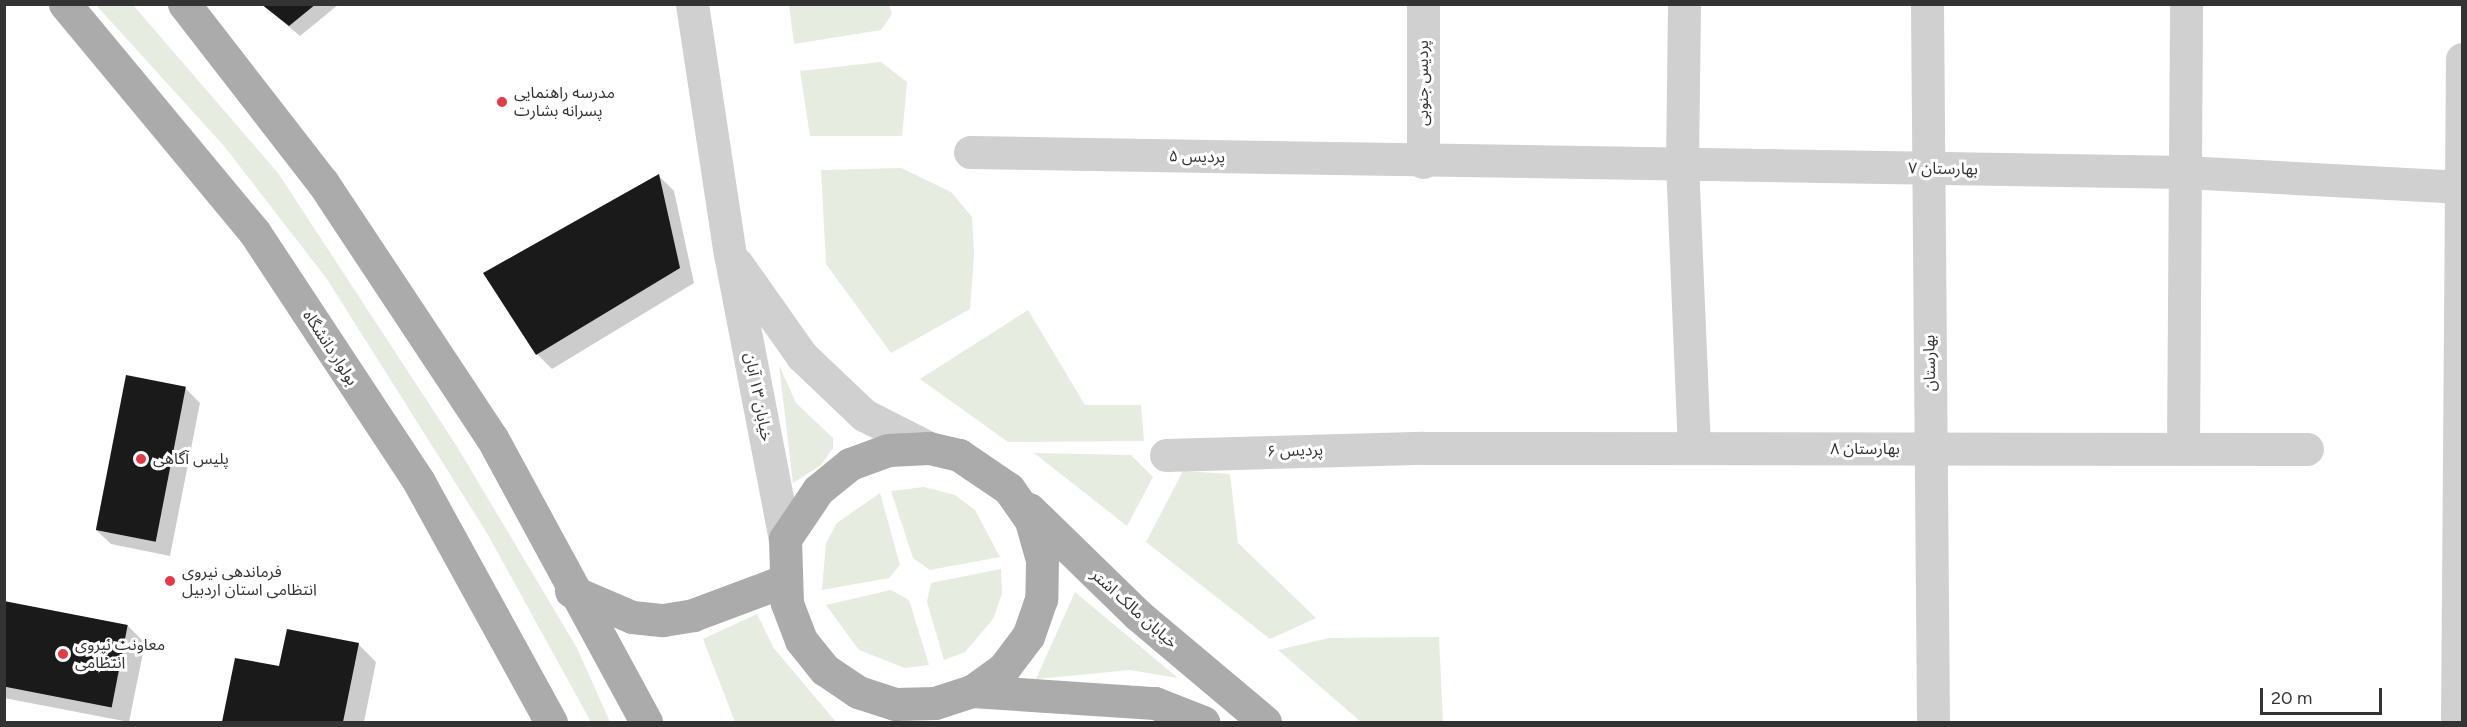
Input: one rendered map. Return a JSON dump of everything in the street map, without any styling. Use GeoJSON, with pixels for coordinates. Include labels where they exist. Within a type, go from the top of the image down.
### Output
{"type":"FeatureCollection","features":[{"type":"Feature","properties":{"kind":"main road","name":"بولوار دانشگاه"},"geometry":{"type":"LineString","coordinates":[[64,4],[255,233],[419,482],[550,723]]}},
{"type":"Feature","properties":{"kind":"main road"},"geometry":{"type":"LineString","coordinates":[[184,4],[324,183],[492,438],[571,591],[646,723]]}},
{"type":"Feature","properties":{"kind":"main road"},"geometry":{"type":"LineString","coordinates":[[929,448],[959,455],[1009,489],[1031,521],[1042,560],[1041,599],[1028,636],[1004,668],[972,691],[928,713],[858,692],[825,670],[801,640],[784,581],[785,539],[818,490],[850,464],[888,450],[929,448]]}},
{"type":"Feature","properties":{"kind":"main road","name":"خیابان مالک اشتر"},"geometry":{"type":"LineString","coordinates":[[1009,489],[1138,615],[1265,723]]}},
{"type":"Feature","properties":{"kind":"main road"},"geometry":{"type":"LineString","coordinates":[[571,591],[632,617],[663,620],[693,615],[784,581]]}},
{"type":"Feature","properties":{"kind":"main road"},"geometry":{"type":"LineString","coordinates":[[972,691],[1155,704],[1203,723]]}},
{"type":"Feature","properties":{"kind":"street","name":"خیابان ۱۳ آبان"},"geometry":{"type":"LineString","coordinates":[[692,4],[730,254],[785,539]]}},
{"type":"Feature","properties":{"kind":"street","name":"پردیس جنوبی"},"geometry":{"type":"LineString","coordinates":[[1423,4],[1424,162]]}},
{"type":"Feature","properties":{"kind":"street"},"geometry":{"type":"LineString","coordinates":[[1684,4],[1682,162],[1694,448]]}},
{"type":"Feature","properties":{"kind":"street","name":"بهارستان"},"geometry":{"type":"LineString","coordinates":[[1927,4],[1934,723]]}},
{"type":"Feature","properties":{"kind":"street"},"geometry":{"type":"LineString","coordinates":[[2183,449],[2186,4]]}},
{"type":"Feature","properties":{"kind":"street"},"geometry":{"type":"LineString","coordinates":[[2457,723],[2463,59]]}},
{"type":"Feature","properties":{"kind":"street","name":"پردیس ۵"},"geometry":{"type":"LineString","coordinates":[[970,152],[1424,162]]}},
{"type":"Feature","properties":{"kind":"street","name":"بهارستان ۷"},"geometry":{"type":"LineString","coordinates":[[1424,162],[1682,162],[1928,169],[2185,172],[2462,187]]}},
{"type":"Feature","properties":{"kind":"street","name":"خیابان ۱۳ آبان"},"geometry":{"type":"LineString","coordinates":[[730,254],[802,356],[864,415],[929,448]]}},
{"type":"Feature","properties":{"kind":"street","name":"بهارستان ۸"},"geometry":{"type":"LineString","coordinates":[[1423,448],[2307,449]]}},
{"type":"Feature","properties":{"kind":"street","name":"پردیس ۶"},"geometry":{"type":"LineString","coordinates":[[1166,455],[1423,448]]}},
{"type":"Feature","properties":{"kind":"shaded area"},"geometry":{"type":"Polygon","coordinates":[[[96,5],[133,5],[278,173],[456,445],[577,648],[610,722],[591,722],[487,533],[327,279],[224,146],[96,5]]]}},
{"type":"Feature","properties":{"kind":"shaded area"},"geometry":{"type":"Polygon","coordinates":[[[789,5],[889,5],[892,14],[881,30],[794,44],[789,5]]]}},
{"type":"Feature","properties":{"kind":"shaded area"},"geometry":{"type":"Polygon","coordinates":[[[881,62],[907,82],[902,136],[810,136],[800,71],[881,62]]]}},
{"type":"Feature","properties":{"kind":"shaded area"},"geometry":{"type":"Polygon","coordinates":[[[901,168],[951,192],[972,217],[974,255],[970,309],[891,353],[826,264],[821,170],[901,168]]]}},
{"type":"Feature","properties":{"kind":"shaded area"},"geometry":{"type":"Polygon","coordinates":[[[1028,310],[1085,405],[1141,405],[1144,441],[1008,442],[920,379],[1028,310]]]}},
{"type":"Feature","properties":{"kind":"shaded area"},"geometry":{"type":"Polygon","coordinates":[[[779,365],[796,403],[833,438],[833,448],[821,465],[793,483],[779,365]]]}},
{"type":"Feature","properties":{"kind":"shaded area"},"geometry":{"type":"Polygon","coordinates":[[[1034,453],[1131,455],[1153,477],[1127,526],[1034,453]]]}},
{"type":"Feature","properties":{"kind":"shaded area"},"geometry":{"type":"Polygon","coordinates":[[[1183,471],[1230,474],[1238,543],[1316,618],[1270,639],[1146,542],[1183,471]]]}},
{"type":"Feature","properties":{"kind":"shaded area"},"geometry":{"type":"Polygon","coordinates":[[[924,487],[955,495],[975,510],[1000,557],[930,570],[913,558],[891,491],[924,487]]]}},
{"type":"Feature","properties":{"kind":"shaded area"},"geometry":{"type":"Polygon","coordinates":[[[880,493],[900,565],[889,578],[822,590],[826,543],[837,523],[880,493]]]}},
{"type":"Feature","properties":{"kind":"shaded area"},"geometry":{"type":"Polygon","coordinates":[[[1001,569],[1002,594],[993,619],[965,652],[944,660],[927,602],[931,583],[1001,569]]]}},
{"type":"Feature","properties":{"kind":"shaded area"},"geometry":{"type":"Polygon","coordinates":[[[891,590],[909,600],[929,665],[905,668],[859,650],[826,605],[891,590]]]}},
{"type":"Feature","properties":{"kind":"shaded area"},"geometry":{"type":"Polygon","coordinates":[[[1075,592],[1178,678],[1130,670],[1036,679],[1075,592]]]}},
{"type":"Feature","properties":{"kind":"shaded area"},"geometry":{"type":"Polygon","coordinates":[[[757,614],[773,647],[836,722],[735,722],[703,639],[757,614]]]}},
{"type":"Feature","properties":{"kind":"shaded area"},"geometry":{"type":"Polygon","coordinates":[[[1439,637],[1443,722],[1361,722],[1278,650],[1329,638],[1439,637]]]}},
{"type":"Feature","properties":{"kind":"building"},"geometry":{"type":"Polygon","coordinates":[[[261,4],[316,4],[289,26],[261,4]]]}},
{"type":"Feature","properties":{"kind":"building"},"geometry":{"type":"Polygon","coordinates":[[[659,174],[680,268],[536,355],[483,273],[659,174]]]}},
{"type":"Feature","properties":{"kind":"building","name":"پلیس آگاهی"},"geometry":{"type":"Polygon","coordinates":[[[126,375],[186,387],[156,542],[96,530],[126,375]]]}},
{"type":"Feature","properties":{"kind":"building","name":"معاونت نیروی انتظامی"},"geometry":{"type":"Polygon","coordinates":[[[4,601],[128,625],[112,707],[4,687],[4,601]]]}},
{"type":"Feature","properties":{"kind":"building"},"geometry":{"type":"Polygon","coordinates":[[[287,629],[359,643],[343,722],[222,722],[235,658],[279,666],[287,629]]]}},
{"type":"Feature","properties":{"kind":"place","name":"مدرسه راهنمایی پسرانه بشارت"},"geometry":{"type":"Point","coordinates":[502,102]}},
{"type":"Feature","properties":{"kind":"place","name":"پلیس آگاهی"},"geometry":{"type":"Point","coordinates":[141,459]}},
{"type":"Feature","properties":{"kind":"place","name":"فرماندهی نیروی انتظامی استان اردبیل"},"geometry":{"type":"Point","coordinates":[170,581]}},
{"type":"Feature","properties":{"kind":"place","name":"معاونت نیروی انتظامی"},"geometry":{"type":"Point","coordinates":[63,654]}}]}
